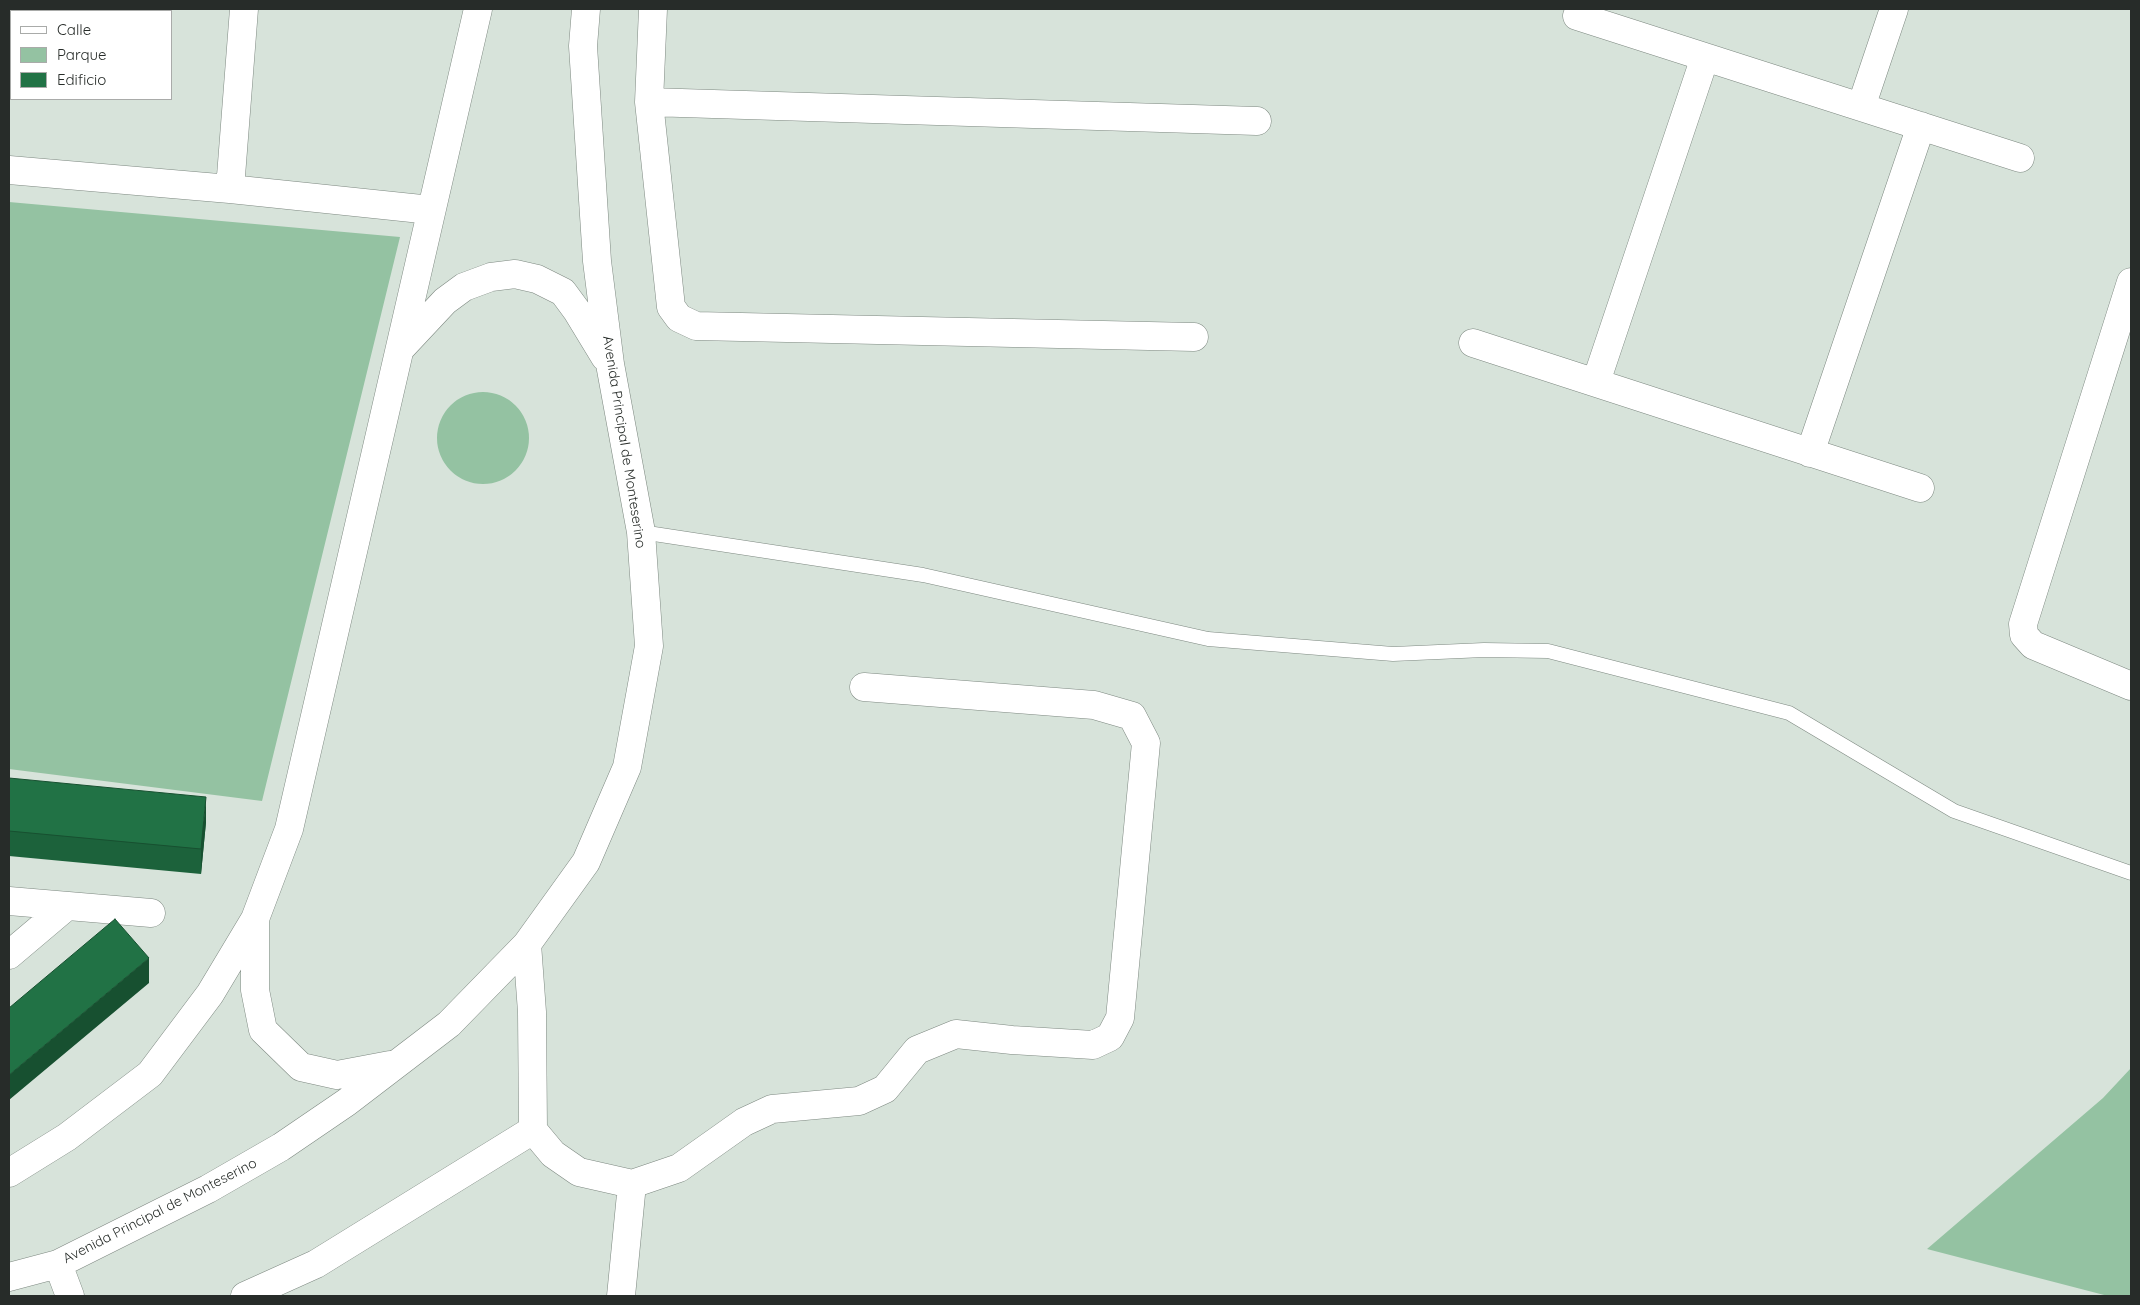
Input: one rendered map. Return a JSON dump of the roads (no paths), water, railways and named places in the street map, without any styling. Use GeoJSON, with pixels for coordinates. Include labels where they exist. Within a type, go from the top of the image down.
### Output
{"type":"FeatureCollection","features":[{"type":"Feature","properties":{"kind":"street"},"geometry":{"type":"LineString","coordinates":[[230,189],[244,9]]}},
{"type":"Feature","properties":{"kind":"street"},"geometry":{"type":"LineString","coordinates":[[9,1173],[67,1137],[150,1074],[210,994],[255,919],[289,829],[478,9]]}},
{"type":"Feature","properties":{"kind":"street","name":"Avenida Principal de Monteserino"},"geometry":{"type":"LineString","coordinates":[[9,1277],[58,1264],[208,1189],[282,1147],[347,1102],[448,1024],[527,944],[586,862],[627,767],[649,646],[641,532],[610,364],[597,261],[583,46],[586,9]]}},
{"type":"Feature","properties":{"kind":"street"},"geometry":{"type":"LineString","coordinates":[[653,9],[649,102],[671,307],[679,318],[696,326],[1194,337]]}},
{"type":"Feature","properties":{"kind":"street"},"geometry":{"type":"LineString","coordinates":[[1861,107],[1894,9]]}},
{"type":"Feature","properties":{"kind":"street"},"geometry":{"type":"LineString","coordinates":[[1577,16],[2020,158]]}},
{"type":"Feature","properties":{"kind":"street"},"geometry":{"type":"LineString","coordinates":[[1596,382],[1705,57]]}},
{"type":"Feature","properties":{"kind":"street"},"geometry":{"type":"LineString","coordinates":[[649,102],[1256,121]]}},
{"type":"Feature","properties":{"kind":"street"},"geometry":{"type":"LineString","coordinates":[[1810,453],[1921,126]]}},
{"type":"Feature","properties":{"kind":"street"},"geometry":{"type":"LineString","coordinates":[[9,170],[230,189],[431,210]]}},
{"type":"Feature","properties":{"kind":"street"},"geometry":{"type":"LineString","coordinates":[[398,351],[433,313],[464,287],[491,277],[515,274],[537,279],[563,292],[577,310],[610,364]]}},
{"type":"Feature","properties":{"kind":"street"},"geometry":{"type":"LineString","coordinates":[[2131,282],[2023,624],[2024,635],[2033,645],[2131,686]]}},
{"type":"Feature","properties":{"kind":"street"},"geometry":{"type":"LineString","coordinates":[[1473,342],[1920,488]]}},
{"type":"Feature","properties":{"kind":"street"},"geometry":{"type":"LineString","coordinates":[[527,944],[532,1012],[533,1130],[553,1154],[579,1172],[632,1184],[679,1168],[744,1122],[772,1108],[859,1100],[886,1089],[917,1050],[956,1034],[1093,1045],[1110,1037],[1120,1018],[1146,743],[1132,716],[1094,704],[864,687]]}},
{"type":"Feature","properties":{"kind":"street"},"geometry":{"type":"LineString","coordinates":[[9,901],[151,913]]}},
{"type":"Feature","properties":{"kind":"street"},"geometry":{"type":"LineString","coordinates":[[9,955],[67,906]]}},
{"type":"Feature","properties":{"kind":"street"},"geometry":{"type":"LineString","coordinates":[[255,919],[255,990],[263,1030],[301,1067],[336,1075],[396,1064]]}},
{"type":"Feature","properties":{"kind":"street"},"geometry":{"type":"LineString","coordinates":[[245,1296],[316,1264],[533,1130]]}},
{"type":"Feature","properties":{"kind":"street"},"geometry":{"type":"LineString","coordinates":[[621,1296],[632,1184]]}},
{"type":"Feature","properties":{"kind":"street"},"geometry":{"type":"LineString","coordinates":[[58,1264],[70,1296]]}},
{"type":"Feature","properties":{"kind":"lane"},"geometry":{"type":"LineString","coordinates":[[641,532],[923,575],[1208,639],[1393,654],[1484,650],[1548,651],[1789,713],[1954,811],[2131,873]]}}]}
